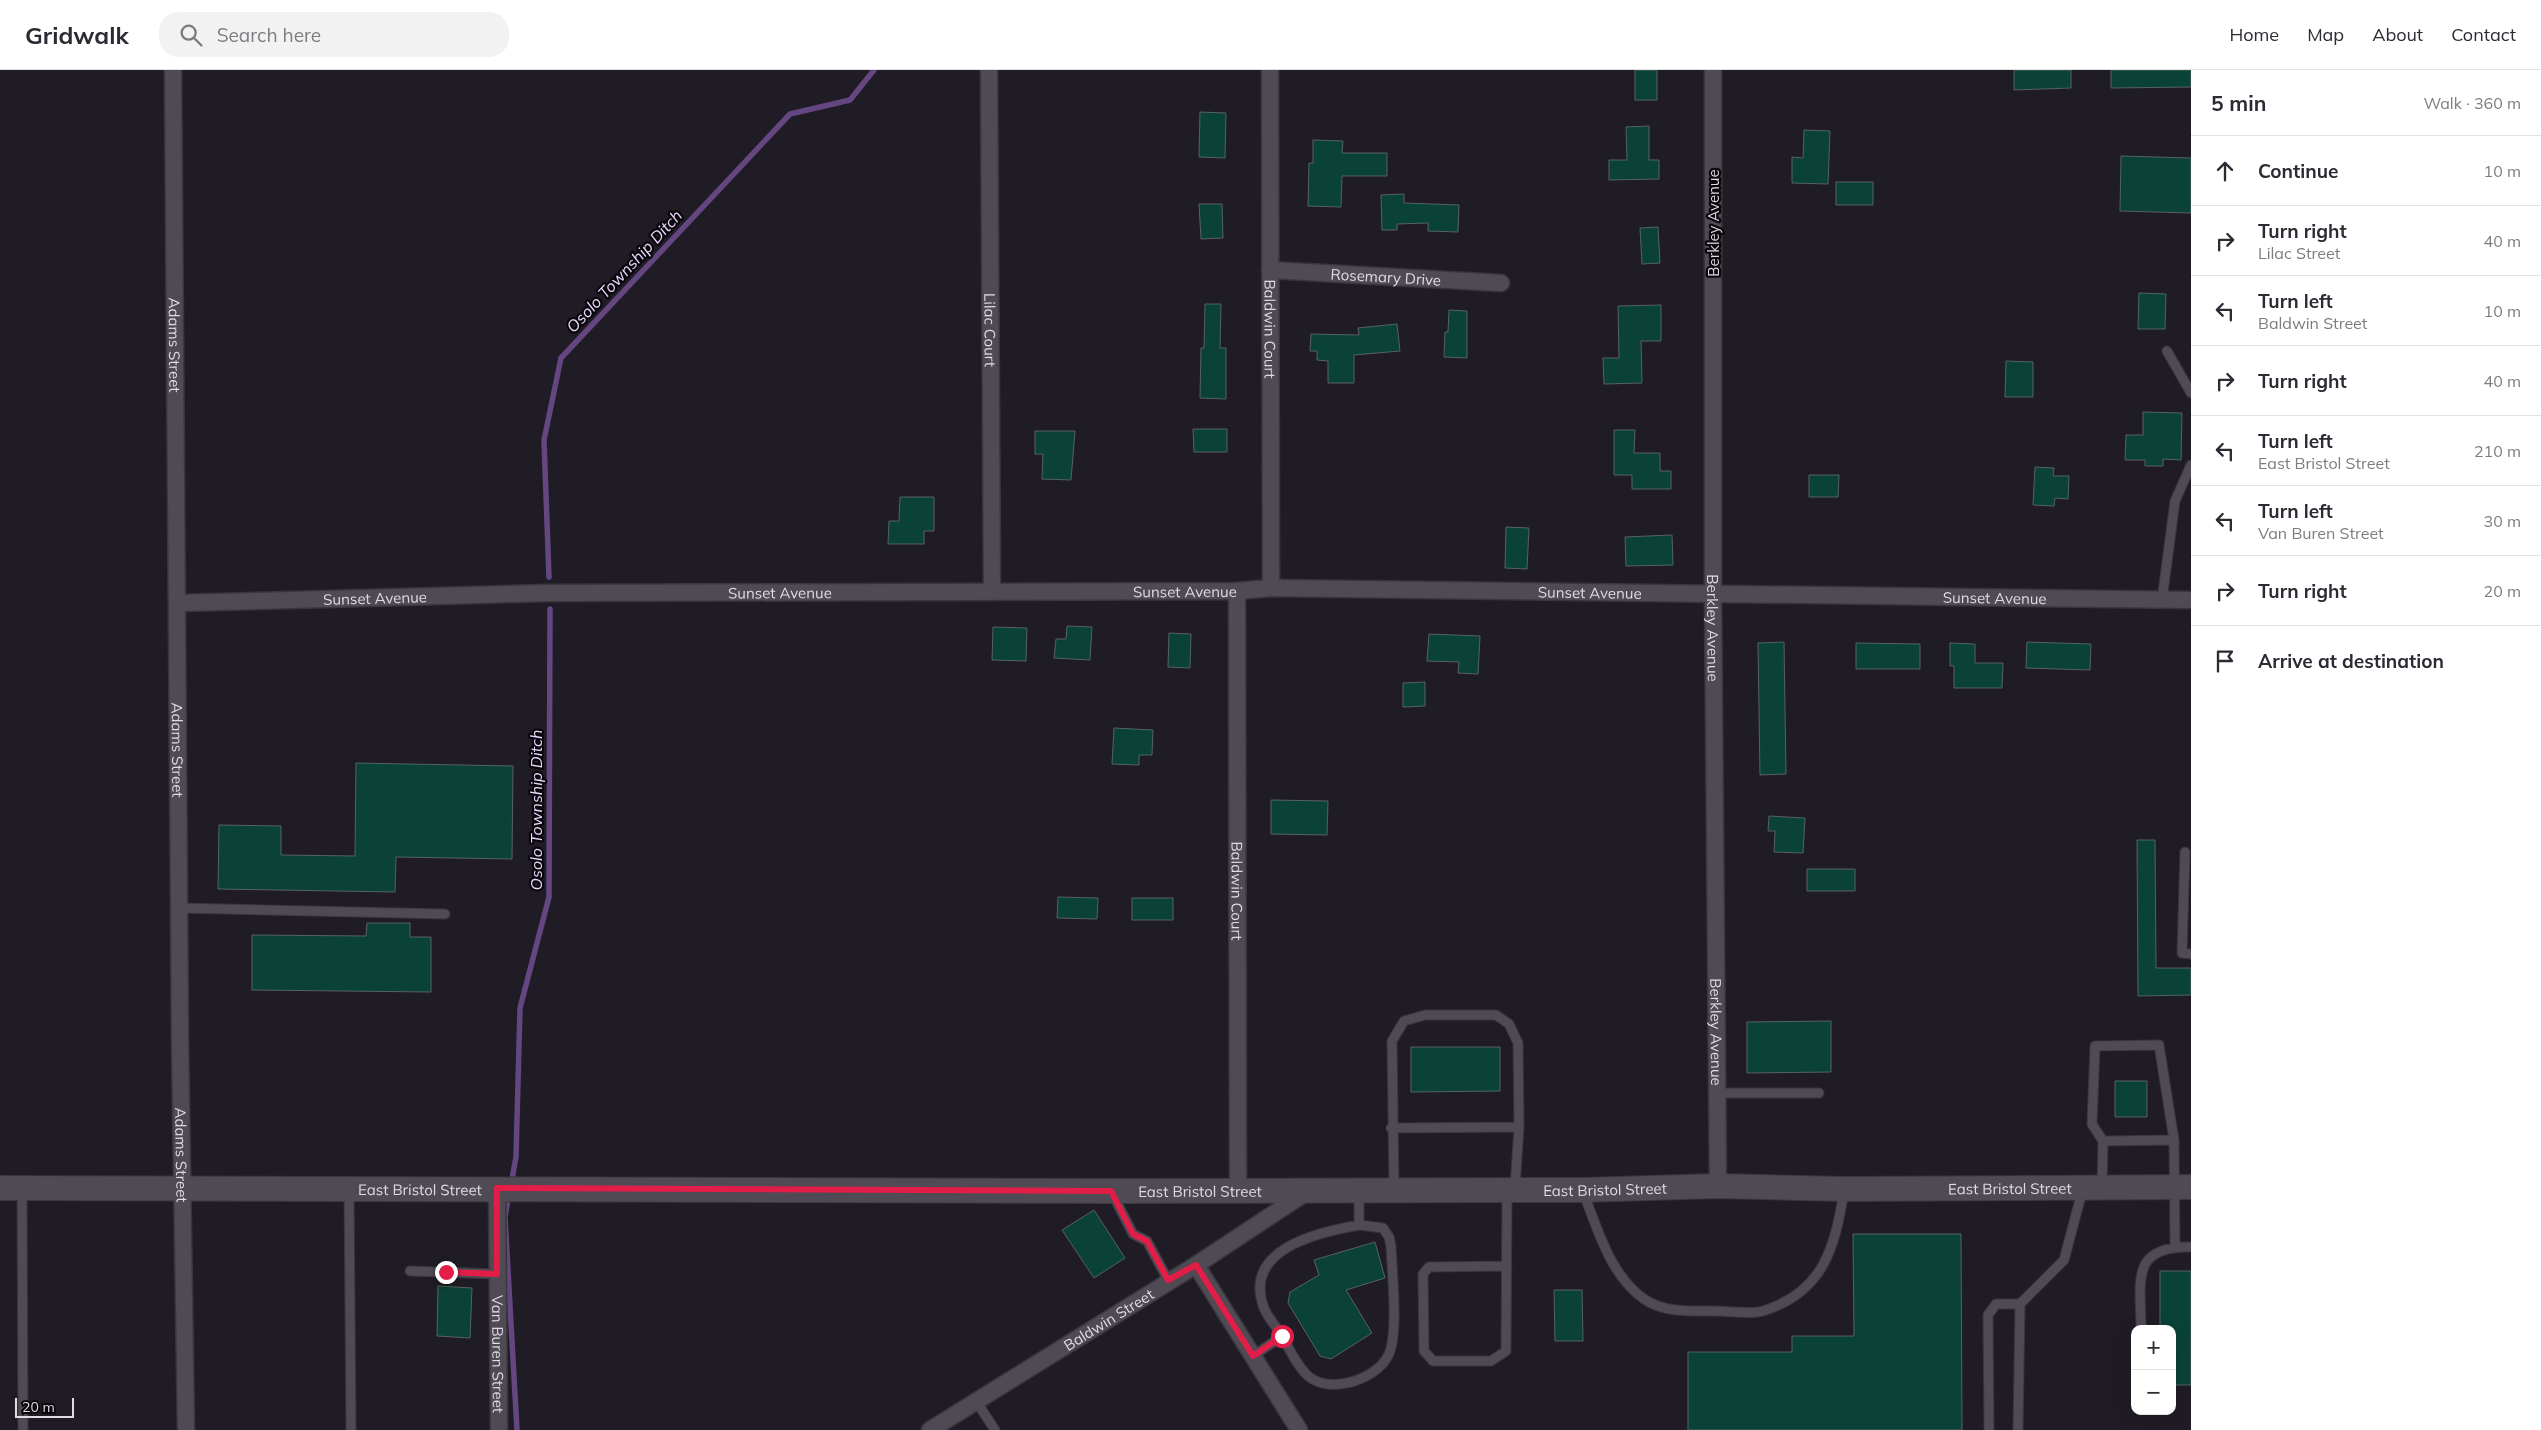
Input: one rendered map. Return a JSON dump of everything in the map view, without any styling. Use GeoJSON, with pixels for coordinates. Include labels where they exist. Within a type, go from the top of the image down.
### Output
{"type":"FeatureCollection","features":[{"type":"Feature","properties":{"kind":"main road","name":"East Bristol Street"},"geometry":{"type":"LineString","coordinates":[[11,1188],[1111,1191],[1311,1189],[1582,1190],[1718,1186],[1844,1189],[2184,1187]]}},
{"type":"Feature","properties":{"kind":"street","name":"Adams Street"},"geometry":{"type":"LineString","coordinates":[[174,70],[186,1430]]}},
{"type":"Feature","properties":{"kind":"street","name":"Lilac Court"},"geometry":{"type":"LineString","coordinates":[[989,70],[992,590]]}},
{"type":"Feature","properties":{"kind":"street","name":"Baldwin Court"},"geometry":{"type":"LineString","coordinates":[[1270,70],[1271,588]]}},
{"type":"Feature","properties":{"kind":"street","name":"Berkley Avenue"},"geometry":{"type":"LineString","coordinates":[[1713,70],[1713,596],[1718,1186]]}},
{"type":"Feature","properties":{"kind":"street","name":"Rosemary Drive"},"geometry":{"type":"LineString","coordinates":[[1270,270],[1501,283]]}},
{"type":"Feature","properties":{"kind":"street","name":"Sunset Avenue"},"geometry":{"type":"LineString","coordinates":[[179,603],[548,593],[992,590],[1237,591],[1271,588],[1713,596],[2191,600]]}},
{"type":"Feature","properties":{"kind":"street","name":"Baldwin Court"},"geometry":{"type":"LineString","coordinates":[[1237,591],[1238,1190]]}},
{"type":"Feature","properties":{"kind":"street","name":"Van Buren Street"},"geometry":{"type":"LineString","coordinates":[[497,1188],[499,1430]]}},
{"type":"Feature","properties":{"kind":"street","name":"Baldwin Street"},"geometry":{"type":"LineString","coordinates":[[930,1430],[1168,1280],[1196,1265],[1311,1189]]}},
{"type":"Feature","properties":{"kind":"street"},"geometry":{"type":"LineString","coordinates":[[1196,1265],[1299,1430]]}},
{"type":"Feature","properties":{"kind":"lane"},"geometry":{"type":"LineString","coordinates":[[2167,351],[2191,393]]}},
{"type":"Feature","properties":{"kind":"lane"},"geometry":{"type":"LineString","coordinates":[[2162,600],[2175,501],[2191,465]]}},
{"type":"Feature","properties":{"kind":"lane"},"geometry":{"type":"LineString","coordinates":[[2185,852],[2187,900],[2182,953],[2191,954]]}},
{"type":"Feature","properties":{"kind":"lane"},"geometry":{"type":"LineString","coordinates":[[180,908],[445,914]]}},
{"type":"Feature","properties":{"kind":"lane"},"geometry":{"type":"LineString","coordinates":[[1394,1189],[1391,1128],[1392,1041],[1404,1021],[1425,1015],[1496,1015],[1509,1024],[1518,1043],[1519,1127],[1511,1190],[1506,1266],[1506,1351],[1492,1361],[1433,1361],[1424,1351],[1423,1274],[1429,1267],[1506,1266]]}},
{"type":"Feature","properties":{"kind":"lane"},"geometry":{"type":"LineString","coordinates":[[2018,1430],[2020,1304],[2064,1260],[2093,1188],[2103,1141],[2092,1124],[2095,1046],[2159,1045],[2174,1140],[2184,1187],[2175,1246]]}},
{"type":"Feature","properties":{"kind":"lane"},"geometry":{"type":"LineString","coordinates":[[1717,1094],[1819,1094]]}},
{"type":"Feature","properties":{"kind":"lane"},"geometry":{"type":"LineString","coordinates":[[1391,1128],[1519,1127]]}},
{"type":"Feature","properties":{"kind":"lane"},"geometry":{"type":"LineString","coordinates":[[2103,1141],[2174,1140]]}},
{"type":"Feature","properties":{"kind":"lane"},"geometry":{"type":"LineString","coordinates":[[11,1188],[23,1430]]}},
{"type":"Feature","properties":{"kind":"lane"},"geometry":{"type":"LineString","coordinates":[[349,1188],[351,1430]]}},
{"type":"Feature","properties":{"kind":"lane"},"geometry":{"type":"LineString","coordinates":[[1359,1189],[1359,1225]]}},
{"type":"Feature","properties":{"kind":"lane"},"geometry":{"type":"LineString","coordinates":[[1582,1190],[1612,1265],[1645,1299],[1676,1311],[1762,1312],[1796,1296],[1826,1263],[1837,1234],[1844,1189]]}},
{"type":"Feature","properties":{"kind":"lane"},"geometry":{"type":"LineString","coordinates":[[1111,1191],[1133,1234],[1147,1241],[1168,1280]]}},
{"type":"Feature","properties":{"kind":"lane"},"geometry":{"type":"LineString","coordinates":[[1372,1225],[1383,1228],[1389,1237],[1391,1246],[1394,1324],[1389,1356],[1382,1365],[1366,1375],[1335,1385],[1320,1382],[1306,1374],[1282,1336],[1265,1309],[1261,1292],[1262,1276],[1268,1263],[1278,1252],[1293,1244],[1346,1226],[1372,1225]]}},
{"type":"Feature","properties":{"kind":"lane"},"geometry":{"type":"LineString","coordinates":[[2141,1325],[2141,1273],[2144,1264],[2150,1255],[2175,1246],[2191,1247]]}},
{"type":"Feature","properties":{"kind":"lane"},"geometry":{"type":"LineString","coordinates":[[410,1271],[497,1274]]}},
{"type":"Feature","properties":{"kind":"lane"},"geometry":{"type":"LineString","coordinates":[[1989,1430],[1988,1315],[1996,1304],[2020,1304]]}},
{"type":"Feature","properties":{"kind":"lane"},"geometry":{"type":"LineString","coordinates":[[1253,1356],[1282,1336]]}},
{"type":"Feature","properties":{"kind":"lane"},"geometry":{"type":"LineString","coordinates":[[976,1401],[995,1430]]}},
{"type":"Feature","properties":{"kind":"building"},"geometry":{"type":"Polygon","coordinates":[[[1635,70],[1657,70],[1657,100],[1635,100],[1635,70]]]}},
{"type":"Feature","properties":{"kind":"building"},"geometry":{"type":"Polygon","coordinates":[[[2014,70],[2071,70],[2071,88],[2014,90],[2014,70]]]}},
{"type":"Feature","properties":{"kind":"building"},"geometry":{"type":"Polygon","coordinates":[[[2111,70],[2191,70],[2191,87],[2111,88],[2111,70]]]}},
{"type":"Feature","properties":{"kind":"building"},"geometry":{"type":"Polygon","coordinates":[[[1200,112],[1226,113],[1225,158],[1199,157],[1200,112]]]}},
{"type":"Feature","properties":{"kind":"building"},"geometry":{"type":"Polygon","coordinates":[[[1649,126],[1649,160],[1659,160],[1659,179],[1609,180],[1609,160],[1627,160],[1626,127],[1649,126]]]}},
{"type":"Feature","properties":{"kind":"building"},"geometry":{"type":"Polygon","coordinates":[[[1804,130],[1830,131],[1828,184],[1792,183],[1792,157],[1803,158],[1804,130]]]}},
{"type":"Feature","properties":{"kind":"building"},"geometry":{"type":"Polygon","coordinates":[[[1313,140],[1343,141],[1342,153],[1387,153],[1387,176],[1342,176],[1341,207],[1308,206],[1309,163],[1313,163],[1313,140]]]}},
{"type":"Feature","properties":{"kind":"building"},"geometry":{"type":"Polygon","coordinates":[[[2121,156],[2191,158],[2191,213],[2120,211],[2121,156]]]}},
{"type":"Feature","properties":{"kind":"building"},"geometry":{"type":"Polygon","coordinates":[[[1836,182],[1873,182],[1873,205],[1836,205],[1836,182]]]}},
{"type":"Feature","properties":{"kind":"building"},"geometry":{"type":"Polygon","coordinates":[[[1404,194],[1404,203],[1459,205],[1458,232],[1428,231],[1428,223],[1397,224],[1397,230],[1382,230],[1381,195],[1404,194]]]}},
{"type":"Feature","properties":{"kind":"building"},"geometry":{"type":"Polygon","coordinates":[[[1199,204],[1222,204],[1223,238],[1201,239],[1199,204]]]}},
{"type":"Feature","properties":{"kind":"building"},"geometry":{"type":"Polygon","coordinates":[[[1658,227],[1660,263],[1642,264],[1640,228],[1658,227]]]}},
{"type":"Feature","properties":{"kind":"building"},"geometry":{"type":"Polygon","coordinates":[[[2139,293],[2166,294],[2165,329],[2138,329],[2139,293]]]}},
{"type":"Feature","properties":{"kind":"building"},"geometry":{"type":"Polygon","coordinates":[[[1205,304],[1221,304],[1220,348],[1226,348],[1226,399],[1200,398],[1201,348],[1204,348],[1205,304]]]}},
{"type":"Feature","properties":{"kind":"building"},"geometry":{"type":"Polygon","coordinates":[[[1661,305],[1661,341],[1641,341],[1642,383],[1604,384],[1603,358],[1619,358],[1618,306],[1661,305]]]}},
{"type":"Feature","properties":{"kind":"building"},"geometry":{"type":"Polygon","coordinates":[[[1449,310],[1467,311],[1467,358],[1444,357],[1445,332],[1448,332],[1449,310]]]}},
{"type":"Feature","properties":{"kind":"building"},"geometry":{"type":"Polygon","coordinates":[[[1397,324],[1400,351],[1354,355],[1354,383],[1328,383],[1328,361],[1317,360],[1317,351],[1310,351],[1311,334],[1359,335],[1358,328],[1397,324]]]}},
{"type":"Feature","properties":{"kind":"building"},"geometry":{"type":"Polygon","coordinates":[[[2006,361],[2033,362],[2033,397],[2005,397],[2006,361]]]}},
{"type":"Feature","properties":{"kind":"building"},"geometry":{"type":"Polygon","coordinates":[[[2143,412],[2182,413],[2181,460],[2163,459],[2163,466],[2145,466],[2145,460],[2125,460],[2126,435],[2143,435],[2143,412]]]}},
{"type":"Feature","properties":{"kind":"building"},"geometry":{"type":"Polygon","coordinates":[[[1193,429],[1227,429],[1227,452],[1194,452],[1193,429]]]}},
{"type":"Feature","properties":{"kind":"building"},"geometry":{"type":"Polygon","coordinates":[[[1614,430],[1635,430],[1634,453],[1660,453],[1660,471],[1671,471],[1671,489],[1632,489],[1632,475],[1614,475],[1614,430]]]}},
{"type":"Feature","properties":{"kind":"building"},"geometry":{"type":"Polygon","coordinates":[[[1035,431],[1075,431],[1071,480],[1042,479],[1043,454],[1035,454],[1035,431]]]}},
{"type":"Feature","properties":{"kind":"building"},"geometry":{"type":"Polygon","coordinates":[[[2035,467],[2054,468],[2053,476],[2069,476],[2068,499],[2055,498],[2054,506],[2033,505],[2035,467]]]}},
{"type":"Feature","properties":{"kind":"building"},"geometry":{"type":"Polygon","coordinates":[[[1809,475],[1839,475],[1838,497],[1809,497],[1809,475]]]}},
{"type":"Feature","properties":{"kind":"building"},"geometry":{"type":"Polygon","coordinates":[[[900,497],[934,497],[934,531],[924,531],[924,544],[888,544],[889,521],[899,521],[900,497]]]}},
{"type":"Feature","properties":{"kind":"building"},"geometry":{"type":"Polygon","coordinates":[[[1506,527],[1529,528],[1527,569],[1505,568],[1506,527]]]}},
{"type":"Feature","properties":{"kind":"building"},"geometry":{"type":"Polygon","coordinates":[[[1672,535],[1673,565],[1626,566],[1625,537],[1672,535]]]}},
{"type":"Feature","properties":{"kind":"building"},"geometry":{"type":"Polygon","coordinates":[[[1067,626],[1092,627],[1090,660],[1054,658],[1056,639],[1066,639],[1067,626]]]}},
{"type":"Feature","properties":{"kind":"building"},"geometry":{"type":"Polygon","coordinates":[[[993,627],[1027,628],[1026,661],[992,660],[993,627]]]}},
{"type":"Feature","properties":{"kind":"building"},"geometry":{"type":"Polygon","coordinates":[[[1169,633],[1191,634],[1190,668],[1168,667],[1169,633]]]}},
{"type":"Feature","properties":{"kind":"building"},"geometry":{"type":"Polygon","coordinates":[[[1429,634],[1480,636],[1478,674],[1458,673],[1459,662],[1427,661],[1429,634]]]}},
{"type":"Feature","properties":{"kind":"building"},"geometry":{"type":"Polygon","coordinates":[[[1784,642],[1786,774],[1760,775],[1758,643],[1784,642]]]}},
{"type":"Feature","properties":{"kind":"building"},"geometry":{"type":"Polygon","coordinates":[[[2027,642],[2091,644],[2090,670],[2026,668],[2027,642]]]}},
{"type":"Feature","properties":{"kind":"building"},"geometry":{"type":"Polygon","coordinates":[[[1856,643],[1920,644],[1920,669],[1856,669],[1856,643]]]}},
{"type":"Feature","properties":{"kind":"building"},"geometry":{"type":"Polygon","coordinates":[[[1950,643],[1975,644],[1975,663],[2003,663],[2002,688],[1954,688],[1954,666],[1950,666],[1950,643]]]}},
{"type":"Feature","properties":{"kind":"building"},"geometry":{"type":"Polygon","coordinates":[[[1425,682],[1425,706],[1403,707],[1403,683],[1425,682]]]}},
{"type":"Feature","properties":{"kind":"building"},"geometry":{"type":"Polygon","coordinates":[[[1114,728],[1153,730],[1152,755],[1139,755],[1139,765],[1112,764],[1114,728]]]}},
{"type":"Feature","properties":{"kind":"building"},"geometry":{"type":"Polygon","coordinates":[[[356,763],[513,766],[512,859],[396,857],[395,892],[218,889],[219,825],[281,826],[281,855],[355,856],[356,763]]]}},
{"type":"Feature","properties":{"kind":"building"},"geometry":{"type":"Polygon","coordinates":[[[1271,800],[1328,801],[1327,835],[1271,834],[1271,800]]]}},
{"type":"Feature","properties":{"kind":"building"},"geometry":{"type":"Polygon","coordinates":[[[1769,816],[1805,818],[1803,853],[1774,852],[1775,831],[1768,831],[1769,816]]]}},
{"type":"Feature","properties":{"kind":"building"},"geometry":{"type":"Polygon","coordinates":[[[2137,840],[2155,840],[2156,968],[2191,968],[2191,995],[2138,996],[2137,840]]]}},
{"type":"Feature","properties":{"kind":"building"},"geometry":{"type":"Polygon","coordinates":[[[1807,869],[1855,869],[1855,891],[1807,891],[1807,869]]]}},
{"type":"Feature","properties":{"kind":"building"},"geometry":{"type":"Polygon","coordinates":[[[1058,897],[1098,898],[1097,919],[1057,918],[1058,897]]]}},
{"type":"Feature","properties":{"kind":"building"},"geometry":{"type":"Polygon","coordinates":[[[1132,898],[1173,898],[1173,920],[1132,920],[1132,898]]]}},
{"type":"Feature","properties":{"kind":"building"},"geometry":{"type":"Polygon","coordinates":[[[367,923],[410,923],[410,937],[431,937],[431,992],[252,990],[252,935],[366,936],[367,923]]]}},
{"type":"Feature","properties":{"kind":"building"},"geometry":{"type":"Polygon","coordinates":[[[1831,1021],[1831,1072],[1747,1073],[1747,1022],[1831,1021]]]}},
{"type":"Feature","properties":{"kind":"building"},"geometry":{"type":"Polygon","coordinates":[[[1411,1047],[1500,1047],[1500,1091],[1411,1092],[1411,1047]]]}},
{"type":"Feature","properties":{"kind":"building"},"geometry":{"type":"Polygon","coordinates":[[[2115,1081],[2147,1081],[2147,1117],[2115,1117],[2115,1081]]]}},
{"type":"Feature","properties":{"kind":"building"},"geometry":{"type":"Polygon","coordinates":[[[1094,1210],[1125,1258],[1094,1278],[1062,1230],[1094,1210]]]}},
{"type":"Feature","properties":{"kind":"building"},"geometry":{"type":"Polygon","coordinates":[[[1853,1234],[1961,1234],[1962,1430],[1688,1430],[1688,1352],[1792,1352],[1792,1336],[1854,1336],[1853,1234]]]}},
{"type":"Feature","properties":{"kind":"building"},"geometry":{"type":"Polygon","coordinates":[[[1375,1242],[1385,1278],[1346,1290],[1372,1333],[1331,1359],[1320,1356],[1288,1303],[1290,1292],[1319,1275],[1314,1260],[1375,1242]]]}},
{"type":"Feature","properties":{"kind":"building"},"geometry":{"type":"Polygon","coordinates":[[[2160,1271],[2191,1271],[2191,1385],[2176,1385],[2176,1325],[2160,1325],[2160,1271]]]}},
{"type":"Feature","properties":{"kind":"building"},"geometry":{"type":"Polygon","coordinates":[[[438,1286],[472,1288],[470,1338],[437,1336],[438,1286]]]}},
{"type":"Feature","properties":{"kind":"building"},"geometry":{"type":"Polygon","coordinates":[[[1554,1290],[1582,1290],[1583,1341],[1555,1341],[1554,1290]]]}},
{"type":"Feature","properties":{"kind":"waterway","name":"Osolo Township Ditch"},"geometry":{"type":"LineString","coordinates":[[549,577],[544,440],[561,358],[790,114],[850,100],[874,70]]}},
{"type":"Feature","properties":{"kind":"waterway","name":"Osolo Township Ditch"},"geometry":{"type":"LineString","coordinates":[[511,1185],[516,1157],[520,1008],[549,897],[550,609]]}},
{"type":"Feature","properties":{"kind":"waterway"},"geometry":{"type":"LineString","coordinates":[[509,1194],[505,1217],[517,1430]]}},
{"type":"Feature","properties":{"kind":"route"},"geometry":{"type":"LineString","coordinates":[[446,1272],[497,1274],[497,1188],[1111,1191],[1133,1234],[1147,1241],[1168,1280],[1196,1265],[1253,1356],[1282,1336]]}}]}
